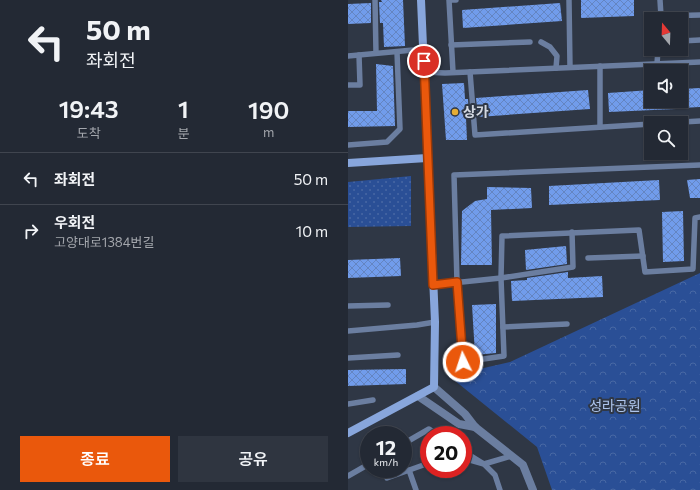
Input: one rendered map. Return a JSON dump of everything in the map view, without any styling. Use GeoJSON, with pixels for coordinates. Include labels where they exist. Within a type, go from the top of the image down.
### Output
{"type":"FeatureCollection","features":[{"type":"Feature","properties":{"kind":"street"},"geometry":{"type":"LineString","coordinates":[[421,0],[435,322],[434,387]]}},
{"type":"Feature","properties":{"kind":"street"},"geometry":{"type":"LineString","coordinates":[[348,164],[427,158]]}},
{"type":"Feature","properties":{"kind":"street"},"geometry":{"type":"LineString","coordinates":[[348,433],[434,387]]}},
{"type":"Feature","properties":{"kind":"street"},"geometry":{"type":"LineString","coordinates":[[434,387],[466,414],[475,427],[523,465],[533,490]]}},
{"type":"Feature","properties":{"kind":"street"},"geometry":{"type":"LineString","coordinates":[[418,396],[459,424],[475,427]]}},
{"type":"Feature","properties":{"kind":"lane"},"geometry":{"type":"LineString","coordinates":[[375,0],[376,54]]}},
{"type":"Feature","properties":{"kind":"lane"},"geometry":{"type":"LineString","coordinates":[[453,72],[449,0],[456,0]]}},
{"type":"Feature","properties":{"kind":"lane"},"geometry":{"type":"LineString","coordinates":[[569,0],[570,67]]}},
{"type":"Feature","properties":{"kind":"lane"},"geometry":{"type":"LineString","coordinates":[[660,0],[661,16],[700,15]]}},
{"type":"Feature","properties":{"kind":"lane"},"geometry":{"type":"LineString","coordinates":[[688,41],[700,40]]}},
{"type":"Feature","properties":{"kind":"lane"},"geometry":{"type":"LineString","coordinates":[[451,45],[530,42]]}},
{"type":"Feature","properties":{"kind":"lane"},"geometry":{"type":"LineString","coordinates":[[541,42],[550,47],[557,56],[556,68]]}},
{"type":"Feature","properties":{"kind":"lane"},"geometry":{"type":"LineString","coordinates":[[348,56],[424,49]]}},
{"type":"Feature","properties":{"kind":"lane"},"geometry":{"type":"LineString","coordinates":[[348,145],[387,142],[400,129],[397,52]]}},
{"type":"Feature","properties":{"kind":"lane"},"geometry":{"type":"LineString","coordinates":[[348,85],[360,85],[359,55]]}},
{"type":"Feature","properties":{"kind":"lane"},"geometry":{"type":"LineString","coordinates":[[658,56],[657,64],[700,62]]}},
{"type":"Feature","properties":{"kind":"lane"},"geometry":{"type":"LineString","coordinates":[[425,72],[470,72],[644,64]]}},
{"type":"Feature","properties":{"kind":"lane"},"geometry":{"type":"LineString","coordinates":[[600,66],[600,127]]}},
{"type":"Feature","properties":{"kind":"lane"},"geometry":{"type":"LineString","coordinates":[[470,72],[475,135],[644,124]]}},
{"type":"Feature","properties":{"kind":"lane"},"geometry":{"type":"LineString","coordinates":[[688,122],[700,121]]}},
{"type":"Feature","properties":{"kind":"lane"},"geometry":{"type":"LineString","coordinates":[[700,165],[454,175],[457,282],[463,362],[504,356],[501,278],[502,236],[639,230],[645,272],[694,269],[695,218],[700,217]]}},
{"type":"Feature","properties":{"kind":"lane"},"geometry":{"type":"LineString","coordinates":[[433,285],[501,278],[574,267],[572,232]]}},
{"type":"Feature","properties":{"kind":"lane"},"geometry":{"type":"LineString","coordinates":[[588,258],[643,256]]}},
{"type":"Feature","properties":{"kind":"lane"},"geometry":{"type":"LineString","coordinates":[[348,306],[388,304]]}},
{"type":"Feature","properties":{"kind":"lane"},"geometry":{"type":"LineString","coordinates":[[348,331],[435,322]]}},
{"type":"Feature","properties":{"kind":"lane"},"geometry":{"type":"LineString","coordinates":[[503,327],[567,324]]}},
{"type":"Feature","properties":{"kind":"lane"},"geometry":{"type":"LineString","coordinates":[[348,358],[398,355]]}},
{"type":"Feature","properties":{"kind":"lane"},"geometry":{"type":"LineString","coordinates":[[348,404],[374,400]]}},
{"type":"Feature","properties":{"kind":"lane"},"geometry":{"type":"LineString","coordinates":[[472,461],[484,464],[511,456]]}},
{"type":"Feature","properties":{"kind":"lane"},"geometry":{"type":"LineString","coordinates":[[472,457],[484,464],[495,475],[500,490]]}},
{"type":"Feature","properties":{"kind":"lane"},"geometry":{"type":"LineString","coordinates":[[348,476],[360,469]]}},
{"type":"Feature","properties":{"kind":"lane"},"geometry":{"type":"LineString","coordinates":[[411,478],[416,490]]}},
{"type":"Feature","properties":{"kind":"green space"},"geometry":{"type":"Polygon","coordinates":[[[411,176],[411,226],[348,227],[348,182],[411,176]]]}},
{"type":"Feature","properties":{"kind":"green space","name":"성라공원"},"geometry":{"type":"Polygon","coordinates":[[[700,273],[700,490],[552,490],[537,447],[449,376],[510,362],[700,273]]]}},
{"type":"Feature","properties":{"kind":"building"},"geometry":{"type":"Polygon","coordinates":[[[381,0],[403,0],[405,46],[384,47],[383,23],[380,23],[379,2],[382,2],[381,0]]]}},
{"type":"Feature","properties":{"kind":"building"},"geometry":{"type":"Polygon","coordinates":[[[581,0],[634,0],[634,16],[581,18],[581,0]]]}},
{"type":"Feature","properties":{"kind":"building"},"geometry":{"type":"Polygon","coordinates":[[[371,3],[371,23],[348,24],[348,4],[371,3]]]}},
{"type":"Feature","properties":{"kind":"building"},"geometry":{"type":"Polygon","coordinates":[[[560,3],[562,21],[463,28],[462,10],[560,3]]]}},
{"type":"Feature","properties":{"kind":"building"},"geometry":{"type":"Polygon","coordinates":[[[376,64],[393,66],[395,126],[348,127],[348,111],[377,111],[376,64]]]}},
{"type":"Feature","properties":{"kind":"building","name":"상가"},"geometry":{"type":"Polygon","coordinates":[[[464,83],[465,99],[468,99],[469,117],[466,118],[467,140],[446,140],[442,84],[464,83]]]}},
{"type":"Feature","properties":{"kind":"building"},"geometry":{"type":"Polygon","coordinates":[[[700,88],[700,107],[688,108],[688,89],[700,88]]]}},
{"type":"Feature","properties":{"kind":"building"},"geometry":{"type":"Polygon","coordinates":[[[588,90],[590,109],[478,117],[476,98],[588,90]]]}},
{"type":"Feature","properties":{"kind":"building"},"geometry":{"type":"Polygon","coordinates":[[[644,90],[644,108],[676,109],[609,112],[608,93],[644,90]]]}},
{"type":"Feature","properties":{"kind":"building"},"geometry":{"type":"Polygon","coordinates":[[[700,179],[700,198],[690,198],[687,180],[700,179]]]}},
{"type":"Feature","properties":{"kind":"building"},"geometry":{"type":"Polygon","coordinates":[[[659,180],[660,200],[549,205],[549,186],[659,180]]]}},
{"type":"Feature","properties":{"kind":"building"},"geometry":{"type":"Polygon","coordinates":[[[487,187],[531,188],[532,208],[491,210],[492,265],[461,265],[462,211],[475,201],[487,199],[487,187]]]}},
{"type":"Feature","properties":{"kind":"building"},"geometry":{"type":"Polygon","coordinates":[[[683,211],[684,261],[663,262],[662,212],[683,211]]]}},
{"type":"Feature","properties":{"kind":"building"},"geometry":{"type":"Polygon","coordinates":[[[566,246],[567,264],[526,270],[525,250],[566,246]]]}},
{"type":"Feature","properties":{"kind":"building"},"geometry":{"type":"Polygon","coordinates":[[[400,258],[401,276],[348,278],[348,260],[400,258]]]}},
{"type":"Feature","properties":{"kind":"building"},"geometry":{"type":"Polygon","coordinates":[[[568,272],[568,278],[602,276],[603,297],[512,301],[511,281],[527,280],[527,278],[568,272]]]}},
{"type":"Feature","properties":{"kind":"building"},"geometry":{"type":"Polygon","coordinates":[[[496,304],[496,353],[475,355],[472,305],[496,304]]]}},
{"type":"Feature","properties":{"kind":"building"},"geometry":{"type":"Polygon","coordinates":[[[406,369],[406,384],[348,386],[348,370],[406,369]]]}},
{"type":"Feature","properties":{"kind":"place","name":"상가"},"geometry":{"type":"Point","coordinates":[455,112]}},
{"type":"Feature","properties":{"kind":"route"},"geometry":{"type":"LineString","coordinates":[[424,61],[433,285],[457,282],[463,362]]}}]}
